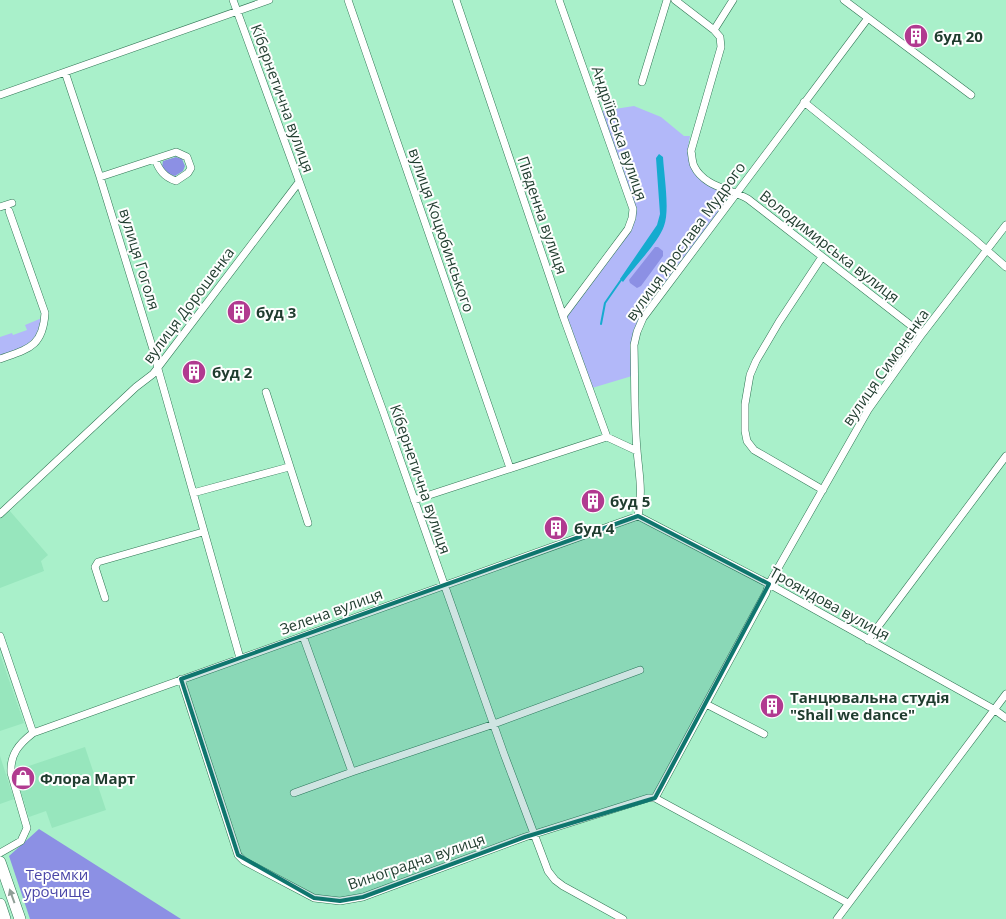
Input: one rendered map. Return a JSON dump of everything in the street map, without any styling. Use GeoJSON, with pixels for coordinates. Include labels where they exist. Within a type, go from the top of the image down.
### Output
{"type":"FeatureCollection","features":[{"type":"Feature","properties":{"kind":"highway"},"geometry":{"type":"LineString","coordinates":[[2,868],[20,919]]}},
{"type":"Feature","properties":{"kind":"highway"},"geometry":{"type":"LineString","coordinates":[[0,904],[6,919]]}},
{"type":"Feature","properties":{"kind":"street","name":"Кібернетична вулиця"},"geometry":{"type":"LineString","coordinates":[[233,0],[414,500],[510,772],[548,871],[563,886],[623,919]]}},
{"type":"Feature","properties":{"kind":"street"},"geometry":{"type":"LineString","coordinates":[[0,95],[269,0]]}},
{"type":"Feature","properties":{"kind":"street","name":"вулиця Коцюбинського"},"geometry":{"type":"LineString","coordinates":[[348,0],[510,468]]}},
{"type":"Feature","properties":{"kind":"street","name":"Південна вулиця"},"geometry":{"type":"LineString","coordinates":[[456,0],[563,316],[608,437]]}},
{"type":"Feature","properties":{"kind":"street","name":"Андріївська вулиця"},"geometry":{"type":"LineString","coordinates":[[560,0],[633,209],[628,229],[563,316]]}},
{"type":"Feature","properties":{"kind":"street"},"geometry":{"type":"LineString","coordinates":[[642,82],[667,0]]}},
{"type":"Feature","properties":{"kind":"street"},"geometry":{"type":"LineString","coordinates":[[675,0],[714,30],[733,0]]}},
{"type":"Feature","properties":{"kind":"street"},"geometry":{"type":"LineString","coordinates":[[844,0],[971,95]]}},
{"type":"Feature","properties":{"kind":"street","name":"вулиця Ярослава Мудрого"},"geometry":{"type":"LineString","coordinates":[[638,516],[641,498],[641,474],[637,451],[634,345],[643,318],[734,194],[868,18]]}},
{"type":"Feature","properties":{"kind":"street","name":"Володимирська вулиця"},"geometry":{"type":"LineString","coordinates":[[714,30],[720,37],[721,47],[690,151],[694,167],[705,179],[723,190],[748,199],[922,334]]}},
{"type":"Feature","properties":{"kind":"street","name":"вулиця Гоголя"},"geometry":{"type":"LineString","coordinates":[[66,72],[156,359],[203,532],[240,658]]}},
{"type":"Feature","properties":{"kind":"street"},"geometry":{"type":"LineString","coordinates":[[804,102],[1006,267]]}},
{"type":"Feature","properties":{"kind":"street"},"geometry":{"type":"LineString","coordinates":[[100,177],[176,152],[187,157],[191,168],[188,173],[176,180],[168,178],[159,170],[155,159]]}},
{"type":"Feature","properties":{"kind":"street","name":"вулиця Дорошенка"},"geometry":{"type":"LineString","coordinates":[[0,514],[136,387],[158,369],[299,182]]}},
{"type":"Feature","properties":{"kind":"street"},"geometry":{"type":"LineString","coordinates":[[0,207],[12,203]]}},
{"type":"Feature","properties":{"kind":"street"},"geometry":{"type":"LineString","coordinates":[[0,359],[30,348],[36,342],[44,321],[45,312],[9,211]]}},
{"type":"Feature","properties":{"kind":"street","name":"вулиця Симоненка"},"geometry":{"type":"LineString","coordinates":[[769,584],[868,410],[922,334],[1006,225]]}},
{"type":"Feature","properties":{"kind":"street"},"geometry":{"type":"LineString","coordinates":[[822,257],[756,361],[747,386],[745,431],[747,441],[754,450],[823,490]]}},
{"type":"Feature","properties":{"kind":"street"},"geometry":{"type":"LineString","coordinates":[[266,392],[308,523]]}},
{"type":"Feature","properties":{"kind":"street"},"geometry":{"type":"LineString","coordinates":[[414,500],[608,437],[637,451]]}},
{"type":"Feature","properties":{"kind":"street"},"geometry":{"type":"LineString","coordinates":[[868,640],[1006,456]]}},
{"type":"Feature","properties":{"kind":"street"},"geometry":{"type":"LineString","coordinates":[[193,493],[289,467]]}},
{"type":"Feature","properties":{"kind":"street","name":"Трояндова вулиця"},"geometry":{"type":"LineString","coordinates":[[638,516],[769,584],[995,710],[1006,718]]}},
{"type":"Feature","properties":{"kind":"street","name":"Зелена вулиця"},"geometry":{"type":"LineString","coordinates":[[33,733],[638,516]]}},
{"type":"Feature","properties":{"kind":"street"},"geometry":{"type":"LineString","coordinates":[[105,598],[95,567],[98,562],[203,532]]}},
{"type":"Feature","properties":{"kind":"street"},"geometry":{"type":"LineString","coordinates":[[769,584],[766,593],[655,798],[848,903]]}},
{"type":"Feature","properties":{"kind":"street"},"geometry":{"type":"LineString","coordinates":[[0,636],[33,733],[17,748],[10,765],[27,828],[21,840],[0,853]]}},
{"type":"Feature","properties":{"kind":"street"},"geometry":{"type":"LineString","coordinates":[[303,636],[352,772]]}},
{"type":"Feature","properties":{"kind":"street"},"geometry":{"type":"LineString","coordinates":[[294,793],[494,724],[640,670]]}},
{"type":"Feature","properties":{"kind":"street","name":"Виноградна вулиця"},"geometry":{"type":"LineString","coordinates":[[181,679],[238,855],[244,861],[314,898],[340,901],[363,897],[535,834],[648,798],[655,798]]}},
{"type":"Feature","properties":{"kind":"street"},"geometry":{"type":"LineString","coordinates":[[837,919],[1006,694]]}},
{"type":"Feature","properties":{"kind":"street"},"geometry":{"type":"LineString","coordinates":[[706,704],[764,734]]}},
{"type":"Feature","properties":{"kind":"highlighted area"},"geometry":{"type":"Polygon","coordinates":[[[638,516],[769,584],[655,798],[525,837],[363,897],[340,901],[314,898],[238,855],[181,679],[638,516]]]}},
{"type":"Feature","properties":{"kind":"shaded area"},"geometry":{"type":"Polygon","coordinates":[[[634,106],[661,117],[684,136],[690,136],[688,152],[694,172],[722,194],[726,200],[640,316],[632,338],[632,376],[592,388],[567,318],[569,312],[630,230],[635,220],[636,209],[602,111],[634,106]]]}},
{"type":"Feature","properties":{"kind":"shaded area"},"geometry":{"type":"Polygon","coordinates":[[[659,154],[663,157],[666,219],[661,233],[623,282],[620,279],[657,225],[660,214],[656,158],[659,154]]]}},
{"type":"Feature","properties":{"kind":"shaded area"},"geometry":{"type":"Polygon","coordinates":[[[42,318],[40,327],[33,340],[0,356],[0,337],[27,330],[25,325],[42,318]]]}},
{"type":"Feature","properties":{"kind":"shaded area"},"geometry":{"type":"Polygon","coordinates":[[[9,510],[48,555],[41,561],[44,571],[0,588],[0,519],[9,510]]]}},
{"type":"Feature","properties":{"kind":"shaded area"},"geometry":{"type":"Polygon","coordinates":[[[0,654],[24,723],[0,731],[0,654]]]}},
{"type":"Feature","properties":{"kind":"shaded area"},"geometry":{"type":"Polygon","coordinates":[[[85,747],[106,810],[52,828],[46,811],[29,817],[14,771],[85,747]]]}},
{"type":"Feature","properties":{"kind":"shaded area"},"geometry":{"type":"Polygon","coordinates":[[[0,756],[14,799],[0,804],[0,756]]]}},
{"type":"Feature","properties":{"kind":"green space"},"geometry":{"type":"Polygon","coordinates":[[[176,157],[182,159],[185,166],[183,171],[175,176],[169,174],[162,167],[163,161],[176,157]]]}},
{"type":"Feature","properties":{"kind":"green space"},"geometry":{"type":"Polygon","coordinates":[[[655,247],[663,251],[663,256],[641,286],[637,288],[629,280],[655,247]]]}},
{"type":"Feature","properties":{"kind":"green space","name":"Теремки урочище"},"geometry":{"type":"Polygon","coordinates":[[[39,829],[181,919],[30,919],[9,856],[39,829]]]}},
{"type":"Feature","properties":{"kind":"waterway"},"geometry":{"type":"LineString","coordinates":[[601,324],[605,303],[621,280]]}},
{"type":"Feature","properties":{"kind":"place","name":"буд 20"},"geometry":{"type":"Point","coordinates":[916,36]}},
{"type":"Feature","properties":{"kind":"place","name":"буд 3"},"geometry":{"type":"Point","coordinates":[239,312]}},
{"type":"Feature","properties":{"kind":"place","name":"буд 2"},"geometry":{"type":"Point","coordinates":[194,372]}},
{"type":"Feature","properties":{"kind":"place","name":"буд 5"},"geometry":{"type":"Point","coordinates":[593,501]}},
{"type":"Feature","properties":{"kind":"place","name":"буд 4"},"geometry":{"type":"Point","coordinates":[556,528]}},
{"type":"Feature","properties":{"kind":"place","name":"Танцювальна студія \"Shall we dance\""},"geometry":{"type":"Point","coordinates":[772,706]}},
{"type":"Feature","properties":{"kind":"place","name":"Флора Март"},"geometry":{"type":"Point","coordinates":[23,778]}}]}
